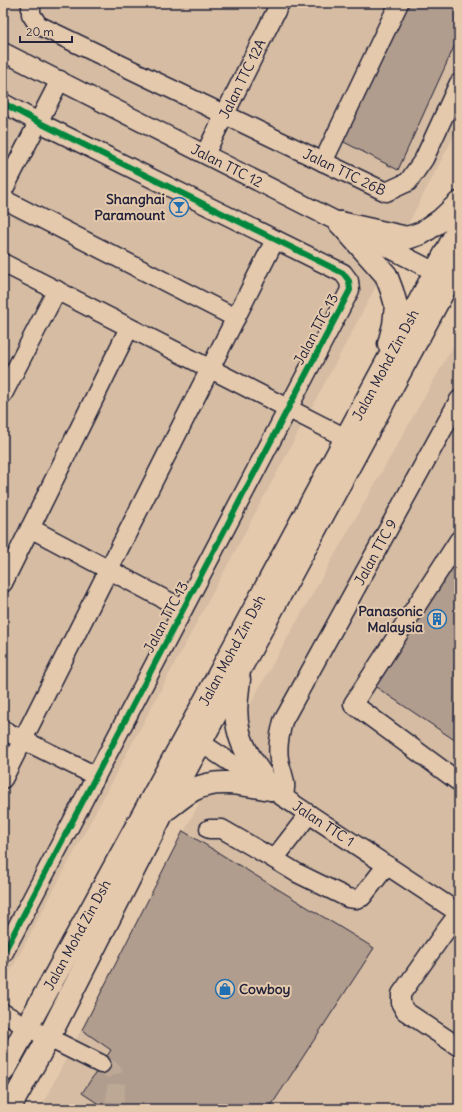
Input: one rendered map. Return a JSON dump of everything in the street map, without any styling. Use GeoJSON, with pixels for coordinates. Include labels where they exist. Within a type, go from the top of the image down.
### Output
{"type":"FeatureCollection","features":[{"type":"Feature","properties":{"kind":"main road"},"geometry":{"type":"LineString","coordinates":[[340,223],[407,238],[422,233],[441,220],[459,203]]}},
{"type":"Feature","properties":{"kind":"main road"},"geometry":{"type":"LineString","coordinates":[[340,223],[386,275],[392,291],[396,305],[394,325],[384,368]]}},
{"type":"Feature","properties":{"kind":"main road","name":"Jalan Mohd Zin Dsh"},"geometry":{"type":"LineString","coordinates":[[9,1109],[49,1037],[163,812],[194,738],[240,670],[448,271],[459,228]]}},
{"type":"Feature","properties":{"kind":"main road","name":"Jalan Mohd Zin Dsh"},"geometry":{"type":"LineString","coordinates":[[3,1071],[194,738],[346,438],[384,368],[448,271]]}},
{"type":"Feature","properties":{"kind":"main road"},"geometry":{"type":"LineString","coordinates":[[240,670],[236,710],[238,732],[247,752],[277,793]]}},
{"type":"Feature","properties":{"kind":"main road"},"geometry":{"type":"LineString","coordinates":[[163,812],[195,789],[215,783],[236,783],[277,793]]}},
{"type":"Feature","properties":{"kind":"street","name":"Jalan TTC 26B"},"geometry":{"type":"LineString","coordinates":[[31,3],[31,14],[38,25],[386,192],[408,182],[424,159],[459,84]]}},
{"type":"Feature","properties":{"kind":"street","name":"Jalan TTC 12A"},"geometry":{"type":"LineString","coordinates":[[205,154],[280,3]]}},
{"type":"Feature","properties":{"kind":"street"},"geometry":{"type":"LineString","coordinates":[[323,162],[399,3]]}},
{"type":"Feature","properties":{"kind":"street","name":"Jalan TTC 12"},"geometry":{"type":"LineString","coordinates":[[3,52],[340,223],[448,271]]}},
{"type":"Feature","properties":{"kind":"street"},"geometry":{"type":"LineString","coordinates":[[3,191],[60,80]]}},
{"type":"Feature","properties":{"kind":"street"},"geometry":{"type":"LineString","coordinates":[[3,103],[38,122],[275,240],[3,779]]}},
{"type":"Feature","properties":{"kind":"street"},"geometry":{"type":"LineString","coordinates":[[3,199],[236,318]]}},
{"type":"Feature","properties":{"kind":"street","name":"Jalan TTC 13"},"geometry":{"type":"LineString","coordinates":[[3,954],[350,290],[349,281],[343,273],[275,240]]}},
{"type":"Feature","properties":{"kind":"street"},"geometry":{"type":"LineString","coordinates":[[3,264],[346,438]]}},
{"type":"Feature","properties":{"kind":"street"},"geometry":{"type":"LineString","coordinates":[[3,394],[56,290]]}},
{"type":"Feature","properties":{"kind":"street"},"geometry":{"type":"LineString","coordinates":[[3,583],[129,328]]}},
{"type":"Feature","properties":{"kind":"street","name":"Jalan TTC 9"},"geometry":{"type":"LineString","coordinates":[[277,793],[285,789],[285,783],[279,760],[278,740],[283,721],[459,400]]}},
{"type":"Feature","properties":{"kind":"street"},"geometry":{"type":"LineString","coordinates":[[30,528],[184,609]]}},
{"type":"Feature","properties":{"kind":"street"},"geometry":{"type":"LineString","coordinates":[[459,540],[353,704],[459,782]]}},
{"type":"Feature","properties":{"kind":"street"},"geometry":{"type":"LineString","coordinates":[[3,730],[96,776]]}},
{"type":"Feature","properties":{"kind":"street","name":"Jalan TTC 1"},"geometry":{"type":"LineString","coordinates":[[194,738],[459,913]]}},
{"type":"Feature","properties":{"kind":"street"},"geometry":{"type":"LineString","coordinates":[[274,859],[309,814]]}},
{"type":"Feature","properties":{"kind":"street"},"geometry":{"type":"LineString","coordinates":[[209,829],[222,829],[297,873],[348,898],[356,899],[362,897],[387,865]]}},
{"type":"Feature","properties":{"kind":"street"},"geometry":{"type":"LineString","coordinates":[[459,913],[401,994],[401,1004],[405,1011],[459,1047]]}},
{"type":"Feature","properties":{"kind":"street"},"geometry":{"type":"LineString","coordinates":[[3,1013],[27,1027],[101,1064]]}},
{"type":"Feature","properties":{"kind":"shaded area"},"geometry":{"type":"Polygon","coordinates":[[[3,3],[459,3],[459,126],[353,330],[3,985],[3,3]]]}},
{"type":"Feature","properties":{"kind":"shaded area"},"geometry":{"type":"Polygon","coordinates":[[[459,336],[459,1109],[40,1109],[258,690],[459,336]]]}},
{"type":"Feature","properties":{"kind":"building"},"geometry":{"type":"Polygon","coordinates":[[[407,3],[459,3],[459,36],[398,170],[342,141],[407,3]]]}},
{"type":"Feature","properties":{"kind":"building","name":"Panasonic Malaysia"},"geometry":{"type":"Polygon","coordinates":[[[459,553],[459,743],[373,685],[459,553]]]}},
{"type":"Feature","properties":{"kind":"building","name":"Cowboy"},"geometry":{"type":"Polygon","coordinates":[[[183,831],[374,948],[269,1109],[106,1109],[82,1093],[111,1050],[82,1030],[183,831]]]}},
{"type":"Feature","properties":{"kind":"tunnel"},"geometry":{"type":"LineString","coordinates":[[101,1064],[109,1068],[115,1077],[116,1091],[114,1109]]}},
{"type":"Feature","properties":{"kind":"cycle path"},"geometry":{"type":"LineString","coordinates":[[3,103],[38,122],[343,273],[349,281],[350,290],[3,954]]}},
{"type":"Feature","properties":{"kind":"place","name":"Shanghai Paramount"},"geometry":{"type":"Point","coordinates":[179,207]}},
{"type":"Feature","properties":{"kind":"place","name":"Panasonic Malaysia"},"geometry":{"type":"Point","coordinates":[437,619]}},
{"type":"Feature","properties":{"kind":"place","name":"Cowboy"},"geometry":{"type":"Point","coordinates":[225,989]}}]}
